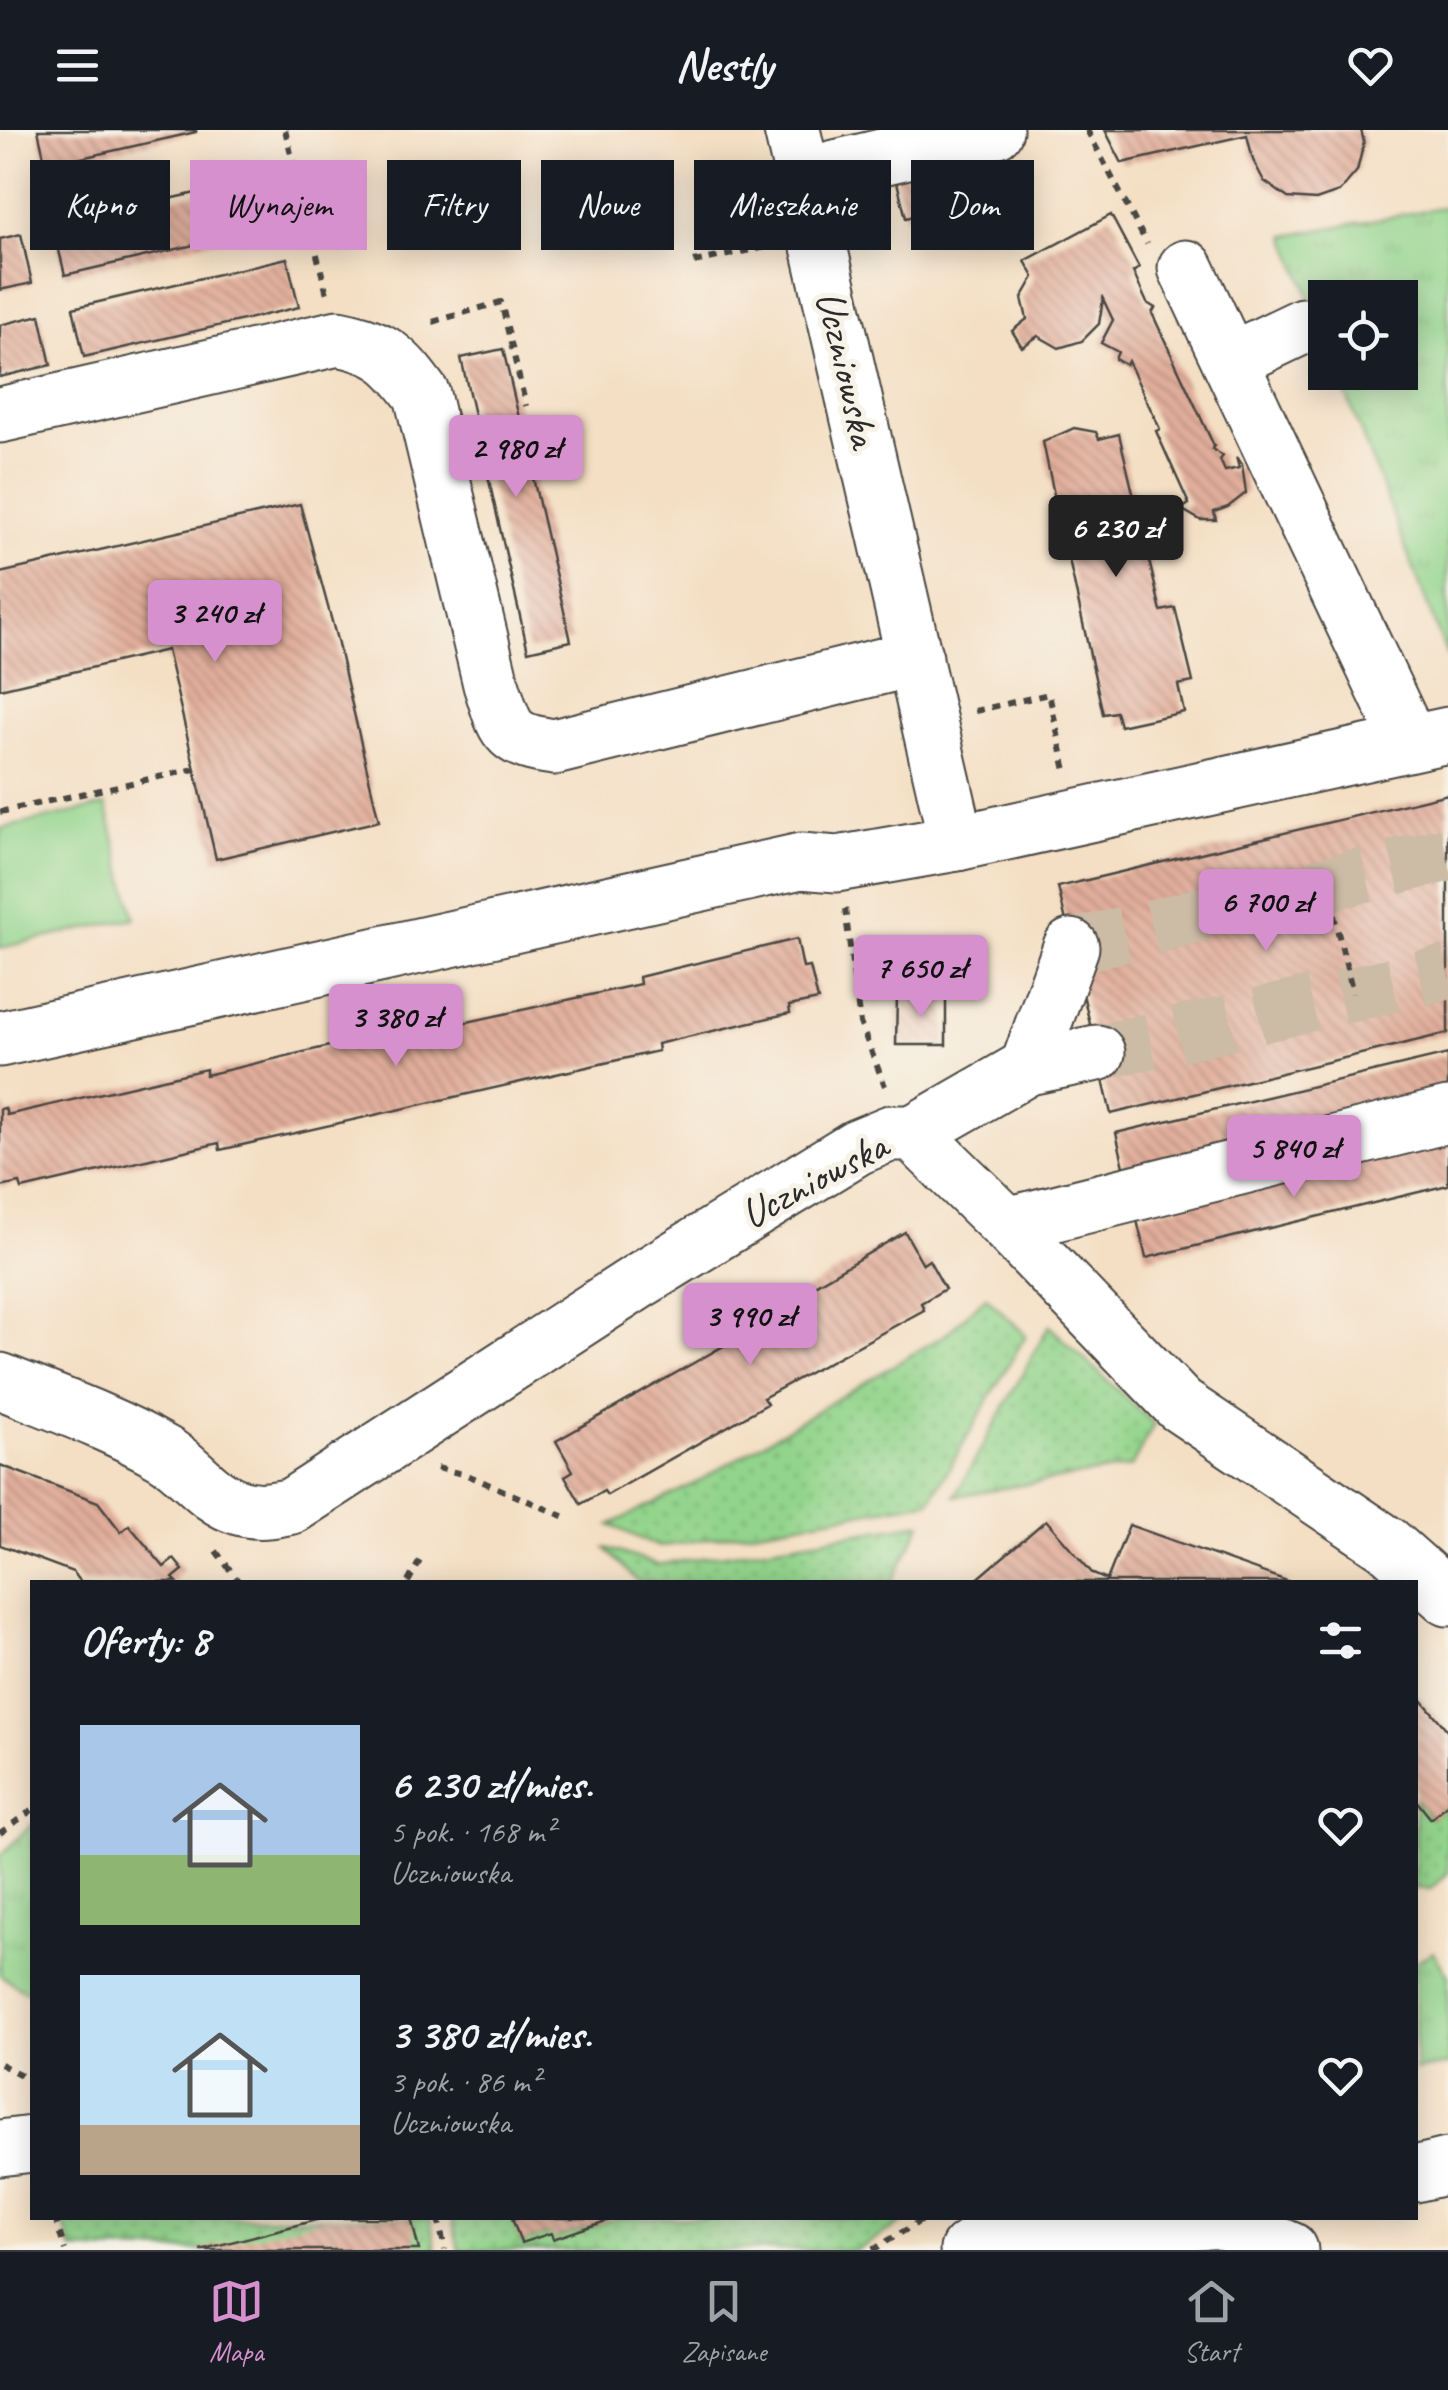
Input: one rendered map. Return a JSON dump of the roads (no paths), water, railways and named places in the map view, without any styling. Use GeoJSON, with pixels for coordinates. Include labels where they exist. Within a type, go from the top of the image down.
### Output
{"type":"FeatureCollection","features":[{"type":"Feature","properties":{"kind":"street"},"geometry":{"type":"LineString","coordinates":[[797,153],[996,130]]}},
{"type":"Feature","properties":{"kind":"street","name":"Uczniowska"},"geometry":{"type":"LineString","coordinates":[[797,153],[957,843]]}},
{"type":"Feature","properties":{"kind":"street"},"geometry":{"type":"LineString","coordinates":[[0,1039],[801,861],[837,864],[957,843],[1429,739],[1230,361],[1186,268]]}},
{"type":"Feature","properties":{"kind":"street"},"geometry":{"type":"LineString","coordinates":[[1230,361],[1303,326]]}},
{"type":"Feature","properties":{"kind":"street"},"geometry":{"type":"LineString","coordinates":[[0,416],[338,338],[371,344],[403,369],[422,396],[491,684],[506,728],[522,742],[554,747],[915,658]]}},
{"type":"Feature","properties":{"kind":"street"},"geometry":{"type":"LineString","coordinates":[[1028,1067],[1071,947]]}},
{"type":"Feature","properties":{"kind":"street"},"geometry":{"type":"LineString","coordinates":[[902,1117],[1028,1067],[1097,1053]]}},
{"type":"Feature","properties":{"kind":"street"},"geometry":{"type":"LineString","coordinates":[[1007,1225],[1448,1115]]}},
{"type":"Feature","properties":{"kind":"street","name":"Uczniowska"},"geometry":{"type":"LineString","coordinates":[[0,1380],[128,1433],[168,1455],[234,1506],[262,1512],[292,1506],[642,1278],[857,1147],[891,1133],[902,1117],[1180,1405],[1386,1544],[1448,1598]]}},
{"type":"Feature","properties":{"kind":"street"},"geometry":{"type":"LineString","coordinates":[[0,2148],[30,2144]]}},
{"type":"Feature","properties":{"kind":"street"},"geometry":{"type":"LineString","coordinates":[[1418,2173],[1448,2166]]}},
{"type":"Feature","properties":{"kind":"street"},"geometry":{"type":"LineString","coordinates":[[972,2249],[1215,2220]]}},
{"type":"Feature","properties":{"kind":"street"},"geometry":{"type":"LineString","coordinates":[[1225,2220],[1290,2250]]}},
{"type":"Feature","properties":{"kind":"tunnel"},"geometry":{"type":"LineString","coordinates":[[1071,947],[1448,854]]}},
{"type":"Feature","properties":{"kind":"tunnel"},"geometry":{"type":"LineString","coordinates":[[1097,1053],[1448,972]]}}]}
